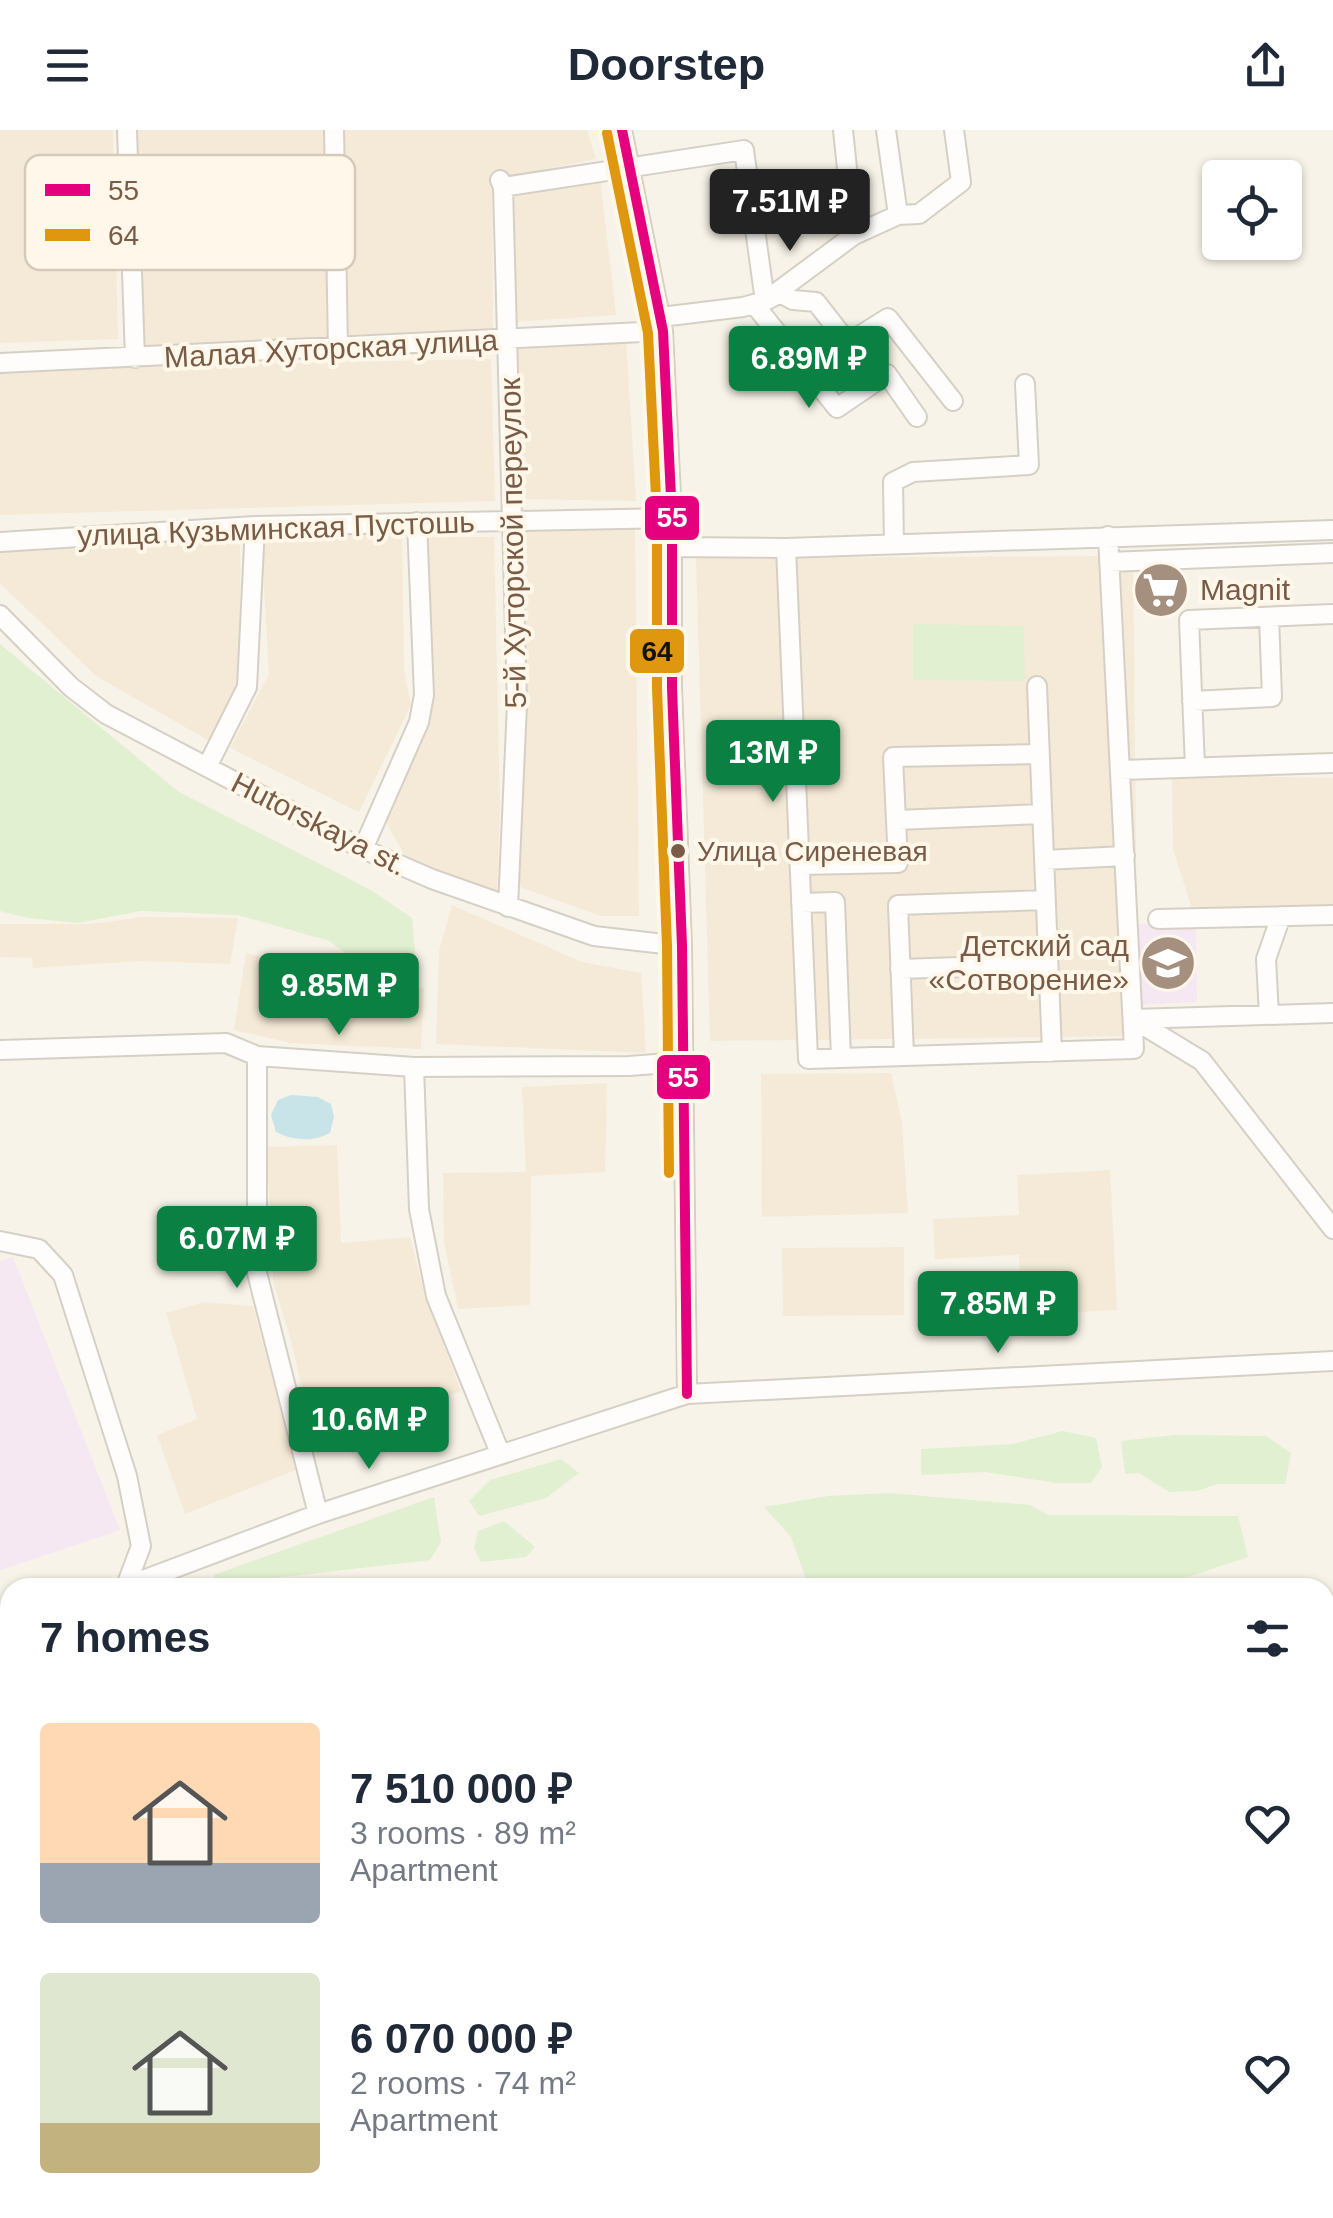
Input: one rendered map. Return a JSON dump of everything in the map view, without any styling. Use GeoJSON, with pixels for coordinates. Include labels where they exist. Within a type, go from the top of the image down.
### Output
{"type":"FeatureCollection","features":[{"type":"Feature","properties":{"kind":"street"},"geometry":{"type":"LineString","coordinates":[[128,130],[129,155]]}},
{"type":"Feature","properties":{"kind":"street"},"geometry":{"type":"LineString","coordinates":[[334,130],[334,155]]}},
{"type":"Feature","properties":{"kind":"street"},"geometry":{"type":"LineString","coordinates":[[622,130],[662,324],[672,518],[687,1394]]}},
{"type":"Feature","properties":{"kind":"street"},"geometry":{"type":"LineString","coordinates":[[844,130],[854,234]]}},
{"type":"Feature","properties":{"kind":"street"},"geometry":{"type":"LineString","coordinates":[[886,130],[898,214]]}},
{"type":"Feature","properties":{"kind":"street"},"geometry":{"type":"LineString","coordinates":[[766,299],[854,234],[898,214],[919,214],[961,182],[954,130]]}},
{"type":"Feature","properties":{"kind":"street"},"geometry":{"type":"LineString","coordinates":[[632,166],[744,150],[766,299],[837,408],[887,374],[917,417]]}},
{"type":"Feature","properties":{"kind":"street","name":"5-й Хуторской переулок"},"geometry":{"type":"LineString","coordinates":[[508,907],[517,704],[502,183],[632,166]]}},
{"type":"Feature","properties":{"kind":"street"},"geometry":{"type":"LineString","coordinates":[[132,270],[135,358]]}},
{"type":"Feature","properties":{"kind":"street"},"geometry":{"type":"LineString","coordinates":[[337,270],[338,348]]}},
{"type":"Feature","properties":{"kind":"street"},"geometry":{"type":"LineString","coordinates":[[766,299],[816,302],[848,343],[888,318],[953,401]]}},
{"type":"Feature","properties":{"kind":"street","name":"Малая Хуторская улица"},"geometry":{"type":"LineString","coordinates":[[0,363],[508,341],[662,324],[766,299]]}},
{"type":"Feature","properties":{"kind":"street"},"geometry":{"type":"LineString","coordinates":[[894,544],[894,482],[913,472],[1029,465],[1025,384]]}},
{"type":"Feature","properties":{"kind":"street","name":"улица Кузьминская Пустошь"},"geometry":{"type":"LineString","coordinates":[[0,542],[255,526],[672,518]]}},
{"type":"Feature","properties":{"kind":"street"},"geometry":{"type":"LineString","coordinates":[[363,849],[420,722],[424,695],[417,522]]}},
{"type":"Feature","properties":{"kind":"street"},"geometry":{"type":"LineString","coordinates":[[208,767],[246,687],[255,526]]}},
{"type":"Feature","properties":{"kind":"street"},"geometry":{"type":"LineString","coordinates":[[671,548],[786,548],[1333,530]]}},
{"type":"Feature","properties":{"kind":"street"},"geometry":{"type":"LineString","coordinates":[[786,548],[808,1059],[1134,1049],[1108,536]]}},
{"type":"Feature","properties":{"kind":"street"},"geometry":{"type":"LineString","coordinates":[[1109,562],[1333,554]]}},
{"type":"Feature","properties":{"kind":"street"},"geometry":{"type":"LineString","coordinates":[[1195,768],[1188,620],[1333,614]]}},
{"type":"Feature","properties":{"kind":"street","name":"Hutorskaya st."},"geometry":{"type":"LineString","coordinates":[[0,615],[71,687],[106,714],[363,849],[508,907],[594,936],[682,946]]}},
{"type":"Feature","properties":{"kind":"street"},"geometry":{"type":"LineString","coordinates":[[1192,701],[1272,697],[1269,617]]}},
{"type":"Feature","properties":{"kind":"street"},"geometry":{"type":"LineString","coordinates":[[1036,686],[1052,1052]]}},
{"type":"Feature","properties":{"kind":"street"},"geometry":{"type":"LineString","coordinates":[[800,865],[898,863],[893,757],[1040,754]]}},
{"type":"Feature","properties":{"kind":"street"},"geometry":{"type":"LineString","coordinates":[[1121,770],[1333,764]]}},
{"type":"Feature","properties":{"kind":"street"},"geometry":{"type":"LineString","coordinates":[[897,820],[1042,814]]}},
{"type":"Feature","properties":{"kind":"street"},"geometry":{"type":"LineString","coordinates":[[1044,860],[1125,856]]}},
{"type":"Feature","properties":{"kind":"street"},"geometry":{"type":"LineString","coordinates":[[904,1056],[898,905],[1046,900]]}},
{"type":"Feature","properties":{"kind":"street"},"geometry":{"type":"LineString","coordinates":[[801,902],[835,902],[842,1058]]}},
{"type":"Feature","properties":{"kind":"street"},"geometry":{"type":"LineString","coordinates":[[1158,918],[1333,915]]}},
{"type":"Feature","properties":{"kind":"street"},"geometry":{"type":"LineString","coordinates":[[1269,1014],[1266,959],[1281,916]]}},
{"type":"Feature","properties":{"kind":"street"},"geometry":{"type":"LineString","coordinates":[[900,969],[1048,964]]}},
{"type":"Feature","properties":{"kind":"street"},"geometry":{"type":"LineString","coordinates":[[1132,1018],[1333,1012]]}},
{"type":"Feature","properties":{"kind":"street"},"geometry":{"type":"LineString","coordinates":[[1132,1018],[1202,1061],[1333,1229]]}},
{"type":"Feature","properties":{"kind":"street"},"geometry":{"type":"LineString","coordinates":[[0,1050],[226,1043],[257,1056],[414,1067],[629,1066],[682,1062]]}},
{"type":"Feature","properties":{"kind":"street"},"geometry":{"type":"LineString","coordinates":[[257,1056],[258,1273],[318,1514]]}},
{"type":"Feature","properties":{"kind":"street"},"geometry":{"type":"LineString","coordinates":[[414,1067],[419,1208],[436,1296],[500,1453]]}},
{"type":"Feature","properties":{"kind":"street"},"geometry":{"type":"LineString","coordinates":[[0,1241],[38,1249],[63,1275],[128,1476],[141,1546],[128,1578]]}},
{"type":"Feature","properties":{"kind":"street"},"geometry":{"type":"LineString","coordinates":[[148,1578],[318,1514],[687,1394],[1333,1361]]}},
{"type":"Feature","properties":{"kind":"shaded area"},"geometry":{"type":"Polygon","coordinates":[[[0,130],[113,130],[114,155],[25,155],[25,270],[116,270],[118,339],[0,343],[0,130]]]}},
{"type":"Feature","properties":{"kind":"shaded area"},"geometry":{"type":"Polygon","coordinates":[[[134,130],[326,130],[326,155],[135,155],[134,130]]]}},
{"type":"Feature","properties":{"kind":"shaded area"},"geometry":{"type":"Polygon","coordinates":[[[344,130],[587,130],[596,159],[492,180],[493,330],[349,335],[347,270],[355,270],[355,155],[345,155],[344,130]]]}},
{"type":"Feature","properties":{"kind":"shaded area"},"geometry":{"type":"Polygon","coordinates":[[[600,177],[616,315],[514,322],[510,189],[600,177]]]}},
{"type":"Feature","properties":{"kind":"shaded area"},"geometry":{"type":"Polygon","coordinates":[[[137,270],[328,270],[329,342],[139,347],[137,270]]]}},
{"type":"Feature","properties":{"kind":"shaded area"},"geometry":{"type":"Polygon","coordinates":[[[626,341],[636,501],[519,499],[517,346],[626,341]]]}},
{"type":"Feature","properties":{"kind":"shaded area"},"geometry":{"type":"Polygon","coordinates":[[[491,359],[495,501],[0,515],[0,369],[491,359]]]}},
{"type":"Feature","properties":{"kind":"shaded area"},"geometry":{"type":"Polygon","coordinates":[[[515,522],[635,525],[639,916],[601,916],[517,886],[515,522]]]}},
{"type":"Feature","properties":{"kind":"shaded area"},"geometry":{"type":"Polygon","coordinates":[[[402,531],[404,670],[411,705],[359,812],[230,748],[269,674],[261,534],[402,531]]]}},
{"type":"Feature","properties":{"kind":"shaded area"},"geometry":{"type":"Polygon","coordinates":[[[424,537],[494,537],[500,806],[497,893],[407,860],[384,818],[427,729],[424,537]]]}},
{"type":"Feature","properties":{"kind":"shaded area"},"geometry":{"type":"Polygon","coordinates":[[[240,540],[241,679],[211,742],[96,676],[0,583],[0,546],[240,540]]]}},
{"type":"Feature","properties":{"kind":"shaded area"},"geometry":{"type":"Polygon","coordinates":[[[1133,556],[1138,1036],[710,1041],[696,558],[1133,556]]]}},
{"type":"Feature","properties":{"kind":"shaded area"},"geometry":{"type":"Polygon","coordinates":[[[1172,775],[1333,778],[1333,908],[1193,912],[1173,849],[1172,775]]]}},
{"type":"Feature","properties":{"kind":"shaded area"},"geometry":{"type":"Polygon","coordinates":[[[452,905],[582,962],[641,973],[646,1053],[436,1044],[439,951],[452,905]]]}},
{"type":"Feature","properties":{"kind":"shaded area"},"geometry":{"type":"Polygon","coordinates":[[[143,917],[238,918],[230,964],[140,961],[33,968],[32,958],[0,957],[0,924],[90,924],[143,917]]]}},
{"type":"Feature","properties":{"kind":"shaded area","name":"Детский сад «Сотворение»"},"geometry":{"type":"Polygon","coordinates":[[[1196,922],[1197,1002],[1140,1005],[1137,924],[1196,922]]]}},
{"type":"Feature","properties":{"kind":"shaded area"},"geometry":{"type":"Polygon","coordinates":[[[246,953],[357,981],[424,988],[421,1049],[291,1043],[234,1030],[246,953]]]}},
{"type":"Feature","properties":{"kind":"shaded area"},"geometry":{"type":"Polygon","coordinates":[[[891,1073],[902,1124],[908,1213],[762,1217],[761,1074],[891,1073]]]}},
{"type":"Feature","properties":{"kind":"shaded area"},"geometry":{"type":"Polygon","coordinates":[[[607,1083],[605,1172],[531,1176],[530,1305],[458,1309],[444,1243],[443,1173],[526,1172],[522,1087],[607,1083]]]}},
{"type":"Feature","properties":{"kind":"shaded area"},"geometry":{"type":"Polygon","coordinates":[[[337,1145],[341,1243],[410,1237],[425,1296],[461,1391],[315,1444],[273,1281],[267,1147],[337,1145]]]}},
{"type":"Feature","properties":{"kind":"shaded area"},"geometry":{"type":"Polygon","coordinates":[[[1110,1170],[1117,1310],[1022,1315],[1019,1255],[935,1259],[933,1219],[1019,1215],[1017,1175],[1110,1170]]]}},
{"type":"Feature","properties":{"kind":"shaded area"},"geometry":{"type":"Polygon","coordinates":[[[904,1247],[904,1315],[783,1316],[782,1248],[904,1247]]]}},
{"type":"Feature","properties":{"kind":"shaded area"},"geometry":{"type":"Polygon","coordinates":[[[13,1257],[120,1530],[0,1570],[0,1261],[13,1257]]]}},
{"type":"Feature","properties":{"kind":"shaded area"},"geometry":{"type":"Polygon","coordinates":[[[204,1302],[253,1306],[296,1470],[185,1514],[157,1435],[197,1419],[166,1313],[204,1302]]]}},
{"type":"Feature","properties":{"kind":"green space"},"geometry":{"type":"Polygon","coordinates":[[[913,624],[1024,626],[1025,681],[913,680],[913,624]]]}},
{"type":"Feature","properties":{"kind":"green space"},"geometry":{"type":"Polygon","coordinates":[[[0,644],[179,792],[371,890],[412,918],[416,961],[403,978],[388,978],[366,968],[329,941],[238,915],[141,911],[77,923],[0,911],[0,644]]]}},
{"type":"Feature","properties":{"kind":"green space"},"geometry":{"type":"Polygon","coordinates":[[[1063,1431],[1096,1438],[1102,1467],[1091,1483],[1057,1483],[985,1472],[921,1475],[921,1449],[1012,1444],[1063,1431]]]}},
{"type":"Feature","properties":{"kind":"green space"},"geometry":{"type":"Polygon","coordinates":[[[1175,1435],[1266,1436],[1291,1453],[1285,1484],[1218,1484],[1197,1491],[1169,1492],[1139,1473],[1125,1474],[1121,1441],[1175,1435]]]}},
{"type":"Feature","properties":{"kind":"green space"},"geometry":{"type":"Polygon","coordinates":[[[561,1459],[579,1473],[546,1498],[479,1516],[469,1501],[490,1480],[561,1459]]]}},
{"type":"Feature","properties":{"kind":"green space"},"geometry":{"type":"Polygon","coordinates":[[[889,1493],[1030,1505],[1048,1515],[1238,1516],[1248,1557],[1185,1578],[806,1578],[791,1537],[764,1507],[828,1496],[889,1493]]]}},
{"type":"Feature","properties":{"kind":"green space"},"geometry":{"type":"Polygon","coordinates":[[[434,1497],[441,1542],[430,1560],[275,1578],[213,1578],[434,1497]]]}},
{"type":"Feature","properties":{"kind":"green space"},"geometry":{"type":"Polygon","coordinates":[[[504,1521],[535,1547],[526,1557],[481,1562],[474,1548],[478,1531],[504,1521]]]}},
{"type":"Feature","properties":{"kind":"water"},"geometry":{"type":"Polygon","coordinates":[[[291,1095],[318,1097],[331,1104],[334,1117],[330,1133],[303,1139],[276,1132],[271,1115],[278,1100],[291,1095]]]}},
{"type":"Feature","properties":{"kind":"transit line","name":"55"},"geometry":{"type":"LineString","coordinates":[[622,130],[663,331],[672,518],[672,688],[682,946],[687,1394]]}},
{"type":"Feature","properties":{"kind":"transit line","name":"64"},"geometry":{"type":"LineString","coordinates":[[607,133],[648,333],[657,518],[657,688],[667,946],[669,1173]]}},
{"type":"Feature","properties":{"kind":"place","name":"Magnit"},"geometry":{"type":"Point","coordinates":[1161,590]}},
{"type":"Feature","properties":{"kind":"place","name":"Улица Сиреневая"},"geometry":{"type":"Point","coordinates":[678,851]}},
{"type":"Feature","properties":{"kind":"place","name":"Детский сад «Сотворение»"},"geometry":{"type":"Point","coordinates":[1168,963]}}]}
